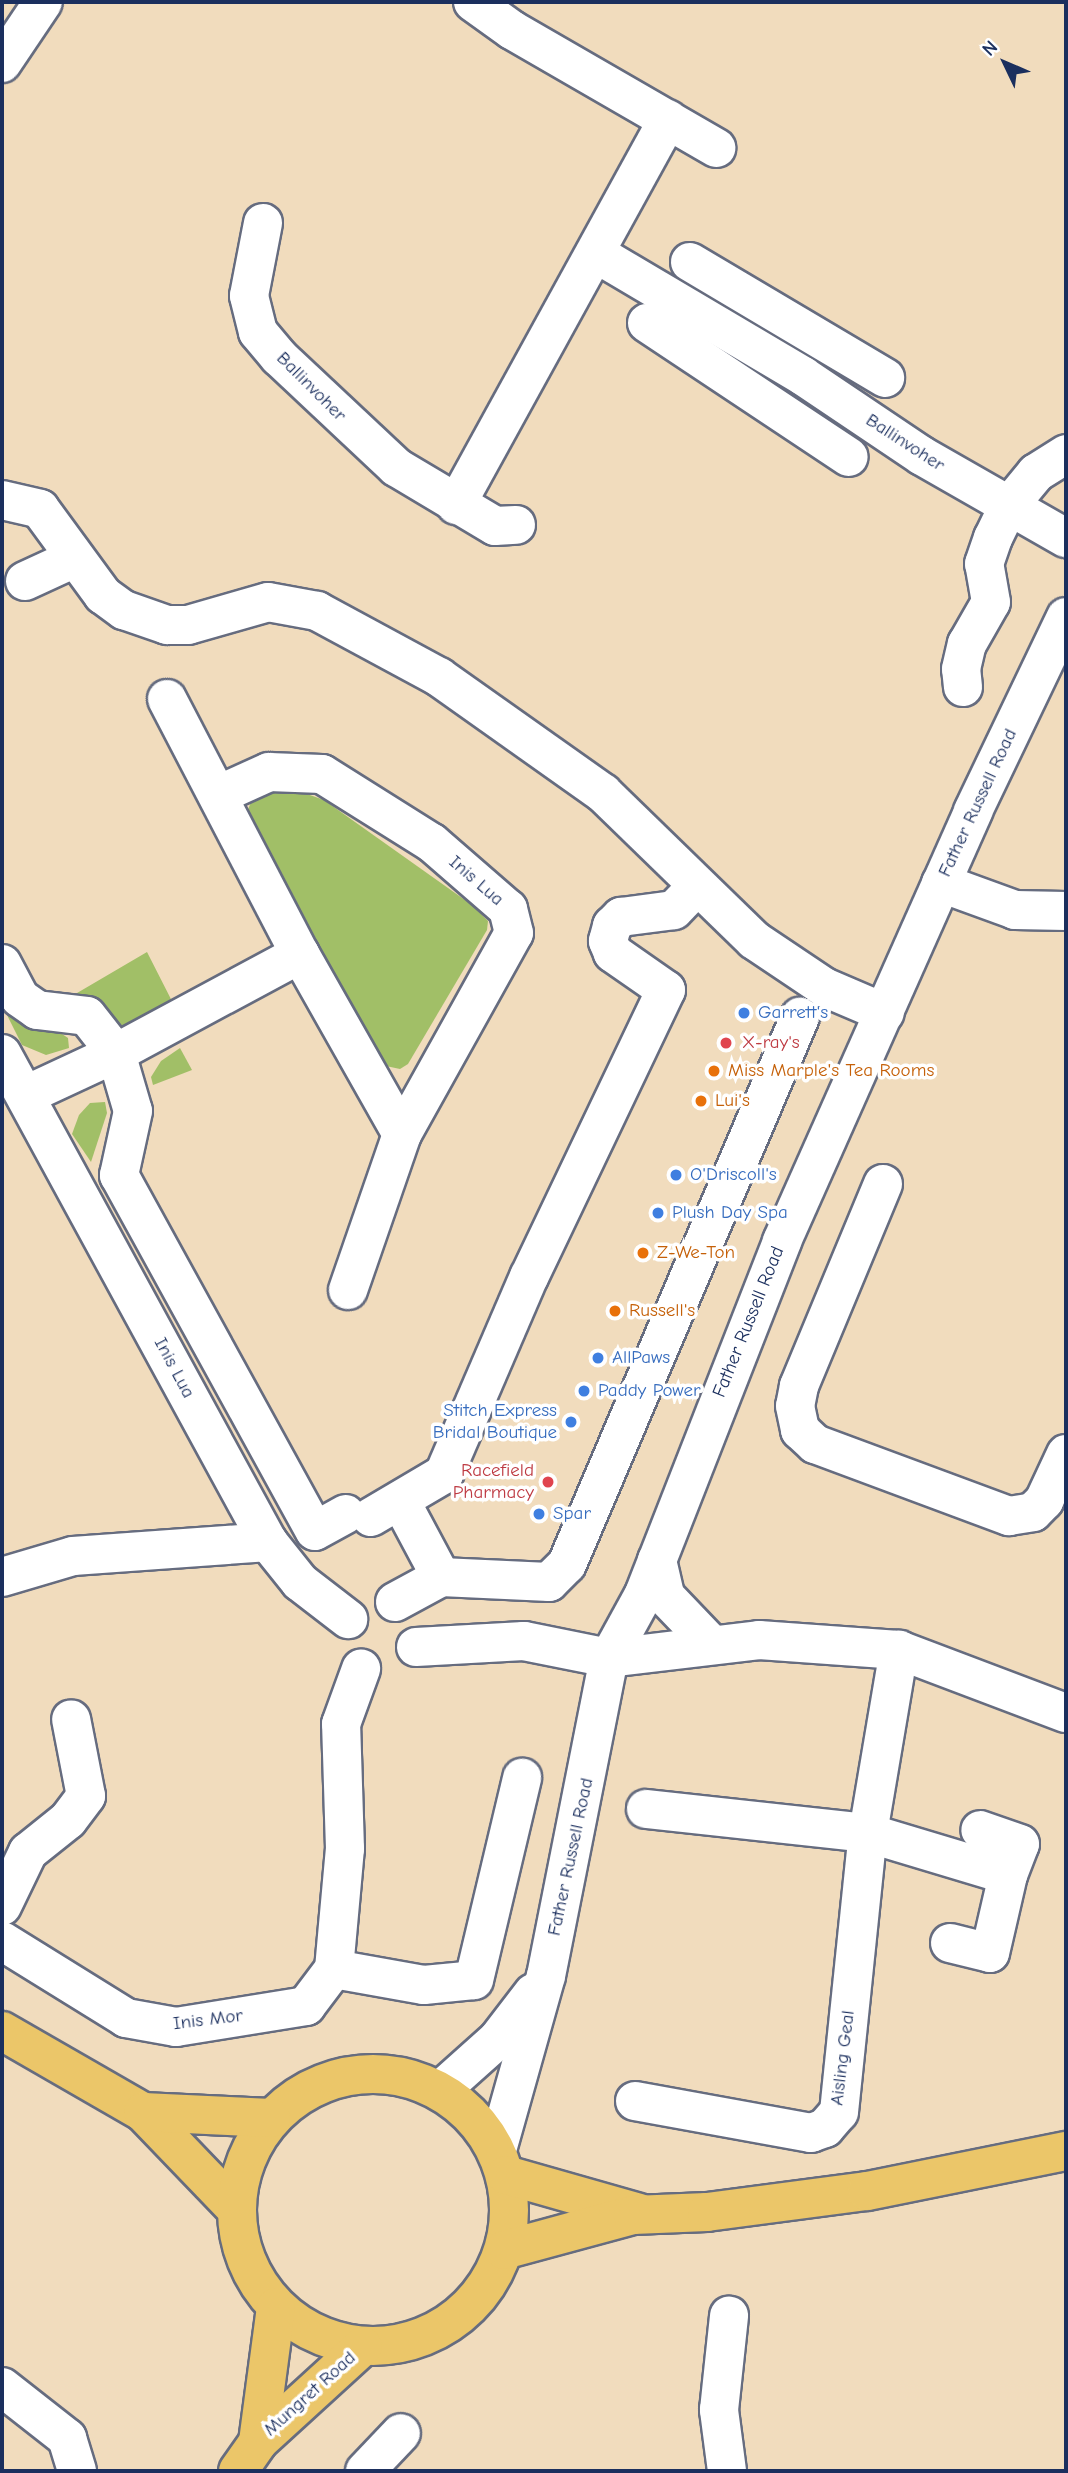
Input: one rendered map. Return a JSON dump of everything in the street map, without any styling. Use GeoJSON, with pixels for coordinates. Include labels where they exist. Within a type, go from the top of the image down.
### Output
{"type":"FeatureCollection","features":[{"type":"Feature","properties":{"kind":"main road"},"geometry":{"type":"LineString","coordinates":[[2,2031],[143,2112],[236,2209]]}},
{"type":"Feature","properties":{"kind":"main road"},"geometry":{"type":"LineString","coordinates":[[351,2074],[397,2074],[441,2090],[474,2116],[501,2163],[510,2213],[504,2250],[483,2291],[450,2323],[408,2342],[363,2346],[331,2340],[302,2327],[276,2307],[254,2278],[245,2256],[236,2209],[244,2166],[271,2118],[307,2089],[351,2074]]}},
{"type":"Feature","properties":{"kind":"main road"},"geometry":{"type":"LineString","coordinates":[[143,2112],[271,2118]]}},
{"type":"Feature","properties":{"kind":"main road"},"geometry":{"type":"LineString","coordinates":[[504,2250],[646,2215],[707,2213],[867,2192],[1066,2151]]}},
{"type":"Feature","properties":{"kind":"main road"},"geometry":{"type":"LineString","coordinates":[[501,2163],[646,2215]]}},
{"type":"Feature","properties":{"kind":"main road","name":"Mungret Road"},"geometry":{"type":"LineString","coordinates":[[248,2457],[276,2307]]}},
{"type":"Feature","properties":{"kind":"main road","name":"Mungret Road"},"geometry":{"type":"LineString","coordinates":[[248,2457],[363,2346]]}},
{"type":"Feature","properties":{"kind":"street"},"geometry":{"type":"LineString","coordinates":[[2,64],[43,2]]}},
{"type":"Feature","properties":{"kind":"street"},"geometry":{"type":"LineString","coordinates":[[473,2],[512,30],[716,148]]}},
{"type":"Feature","properties":{"kind":"street"},"geometry":{"type":"LineString","coordinates":[[456,505],[597,254],[668,119]]}},
{"type":"Feature","properties":{"kind":"street","name":"Ballinvoher"},"geometry":{"type":"LineString","coordinates":[[263,223],[249,296],[258,332],[368,445],[456,505],[495,526],[516,525]]}},
{"type":"Feature","properties":{"kind":"street","name":"Ballinvoher"},"geometry":{"type":"LineString","coordinates":[[597,254],[803,376],[1008,507],[1066,538]]}},
{"type":"Feature","properties":{"kind":"street"},"geometry":{"type":"LineString","coordinates":[[690,262],[885,378]]}},
{"type":"Feature","properties":{"kind":"street"},"geometry":{"type":"LineString","coordinates":[[718,370],[760,304]]}},
{"type":"Feature","properties":{"kind":"street"},"geometry":{"type":"LineString","coordinates":[[647,323],[849,457]]}},
{"type":"Feature","properties":{"kind":"street"},"geometry":{"type":"LineString","coordinates":[[780,411],[825,342]]}},
{"type":"Feature","properties":{"kind":"street"},"geometry":{"type":"LineString","coordinates":[[963,687],[961,669],[967,645],[991,602],[984,564],[1008,507],[1036,473],[1066,454]]}},
{"type":"Feature","properties":{"kind":"street"},"geometry":{"type":"LineString","coordinates":[[2,500],[40,509],[103,595],[124,610],[167,625],[188,625],[268,602],[317,611],[439,677],[603,793],[754,940],[824,987],[885,1013]]}},
{"type":"Feature","properties":{"kind":"street"},"geometry":{"type":"LineString","coordinates":[[25,581],[75,558]]}},
{"type":"Feature","properties":{"kind":"street","name":"Father Russell Road"},"geometry":{"type":"LineString","coordinates":[[501,2163],[546,1976],[609,1658],[644,1594],[782,1241],[941,884],[1066,617]]}},
{"type":"Feature","properties":{"kind":"street"},"geometry":{"type":"LineString","coordinates":[[167,699],[300,954],[402,1134]]}},
{"type":"Feature","properties":{"kind":"street","name":"Inis Lua"},"geometry":{"type":"LineString","coordinates":[[218,795],[269,772],[322,774],[432,844],[508,909],[514,933],[402,1134],[348,1290]]}},
{"type":"Feature","properties":{"kind":"street"},"geometry":{"type":"LineString","coordinates":[[941,884],[1015,910],[1066,911]]}},
{"type":"Feature","properties":{"kind":"street"},"geometry":{"type":"LineString","coordinates":[[2,964],[20,998],[37,1010],[87,1016],[116,1053],[133,1111],[119,1175],[315,1531],[373,1511],[444,1474],[529,1277],[666,990],[613,953],[608,941],[612,926],[621,917],[674,910],[697,886]]}},
{"type":"Feature","properties":{"kind":"street"},"geometry":{"type":"LineString","coordinates":[[26,1096],[116,1053],[300,954]]}},
{"type":"Feature","properties":{"kind":"street"},"geometry":{"type":"LineString","coordinates":[[361,1668],[344,1641],[348,1619],[373,1600],[395,1602],[441,1577],[549,1582],[567,1564],[800,1017]]}},
{"type":"Feature","properties":{"kind":"street","name":"Inis Lua"},"geometry":{"type":"LineString","coordinates":[[2,1054],[268,1542],[300,1582],[348,1619]]}},
{"type":"Feature","properties":{"kind":"street"},"geometry":{"type":"LineString","coordinates":[[883,1184],[799,1385],[795,1406],[800,1430],[815,1444],[1009,1516],[1033,1512],[1044,1502],[1066,1454]]}},
{"type":"Feature","properties":{"kind":"street"},"geometry":{"type":"LineString","coordinates":[[373,1511],[441,1577]]}},
{"type":"Feature","properties":{"kind":"street"},"geometry":{"type":"LineString","coordinates":[[2,1577],[73,1556],[268,1542]]}},
{"type":"Feature","properties":{"kind":"street"},"geometry":{"type":"LineString","coordinates":[[657,1560],[665,1596],[712,1645]]}},
{"type":"Feature","properties":{"kind":"street"},"geometry":{"type":"LineString","coordinates":[[361,1668],[394,1671],[404,1666],[416,1647],[416,1626],[395,1602]]}},
{"type":"Feature","properties":{"kind":"street"},"geometry":{"type":"LineString","coordinates":[[416,1647],[524,1641],[609,1658],[759,1640],[899,1650],[1066,1713]]}},
{"type":"Feature","properties":{"kind":"street","name":"Aisling Geal"},"geometry":{"type":"LineString","coordinates":[[635,2101],[811,2133],[825,2129],[839,2112],[867,1833],[899,1650]]}},
{"type":"Feature","properties":{"kind":"street"},"geometry":{"type":"LineString","coordinates":[[361,1668],[341,1724],[345,1849],[334,1969],[424,1984],[474,1980],[522,1778]]}},
{"type":"Feature","properties":{"kind":"street"},"geometry":{"type":"LineString","coordinates":[[2,1906],[28,1852],[68,1820],[86,1796],[71,1719]]}},
{"type":"Feature","properties":{"kind":"street"},"geometry":{"type":"LineString","coordinates":[[646,1809],[867,1833],[1008,1875]]}},
{"type":"Feature","properties":{"kind":"street"},"geometry":{"type":"LineString","coordinates":[[950,1943],[990,1953],[1008,1875],[1020,1844],[980,1830]]}},
{"type":"Feature","properties":{"kind":"street","name":"Inis Mor"},"geometry":{"type":"LineString","coordinates":[[2,1941],[126,2018],[176,2027],[306,2006],[334,1969]]}},
{"type":"Feature","properties":{"kind":"street","name":"Father Russell Road"},"geometry":{"type":"LineString","coordinates":[[441,2090],[497,2040],[546,1976]]}},
{"type":"Feature","properties":{"kind":"street"},"geometry":{"type":"LineString","coordinates":[[726,2471],[719,2410],[729,2316]]}},
{"type":"Feature","properties":{"kind":"street"},"geometry":{"type":"LineString","coordinates":[[2,2387],[67,2438],[78,2471]]}},
{"type":"Feature","properties":{"kind":"street"},"geometry":{"type":"LineString","coordinates":[[365,2471],[401,2433]]}},
{"type":"Feature","properties":{"kind":"green space"},"geometry":{"type":"Polygon","coordinates":[[[290,788],[324,800],[472,905],[488,921],[487,930],[408,1064],[400,1069],[372,1063],[247,812],[251,802],[267,792],[290,788]]]}},
{"type":"Feature","properties":{"kind":"green space"},"geometry":{"type":"Polygon","coordinates":[[[147,952],[176,1009],[127,1031],[99,1009],[60,1003],[147,952]]]}},
{"type":"Feature","properties":{"kind":"green space"},"geometry":{"type":"Polygon","coordinates":[[[2,1005],[33,1028],[53,1028],[68,1038],[69,1048],[46,1055],[22,1045],[2,1005]]]}},
{"type":"Feature","properties":{"kind":"green space"},"geometry":{"type":"Polygon","coordinates":[[[180,1048],[192,1070],[153,1085],[151,1077],[161,1061],[180,1048]]]}},
{"type":"Feature","properties":{"kind":"green space"},"geometry":{"type":"Polygon","coordinates":[[[105,1102],[107,1113],[91,1162],[72,1134],[79,1115],[90,1103],[105,1102]]]}},
{"type":"Feature","properties":{"kind":"place","name":"Garrett's"},"geometry":{"type":"Point","coordinates":[744,1013]}},
{"type":"Feature","properties":{"kind":"place","name":"X-ray's"},"geometry":{"type":"Point","coordinates":[726,1043]}},
{"type":"Feature","properties":{"kind":"place","name":"Miss Marple's Tea Rooms"},"geometry":{"type":"Point","coordinates":[714,1071]}},
{"type":"Feature","properties":{"kind":"place","name":"Lui's"},"geometry":{"type":"Point","coordinates":[701,1101]}},
{"type":"Feature","properties":{"kind":"place","name":"O'Driscoll's"},"geometry":{"type":"Point","coordinates":[676,1175]}},
{"type":"Feature","properties":{"kind":"place","name":"Plush Day Spa"},"geometry":{"type":"Point","coordinates":[658,1213]}},
{"type":"Feature","properties":{"kind":"place","name":"Z-We-Ton"},"geometry":{"type":"Point","coordinates":[643,1253]}},
{"type":"Feature","properties":{"kind":"place","name":"Russell's"},"geometry":{"type":"Point","coordinates":[615,1311]}},
{"type":"Feature","properties":{"kind":"place","name":"AllPaws"},"geometry":{"type":"Point","coordinates":[598,1358]}},
{"type":"Feature","properties":{"kind":"place","name":"Paddy Power"},"geometry":{"type":"Point","coordinates":[584,1391]}},
{"type":"Feature","properties":{"kind":"place","name":"Stitch Express Bridal Boutique"},"geometry":{"type":"Point","coordinates":[571,1422]}},
{"type":"Feature","properties":{"kind":"place","name":"Racefield Pharmacy"},"geometry":{"type":"Point","coordinates":[548,1482]}},
{"type":"Feature","properties":{"kind":"place","name":"Spar"},"geometry":{"type":"Point","coordinates":[539,1514]}}]}
